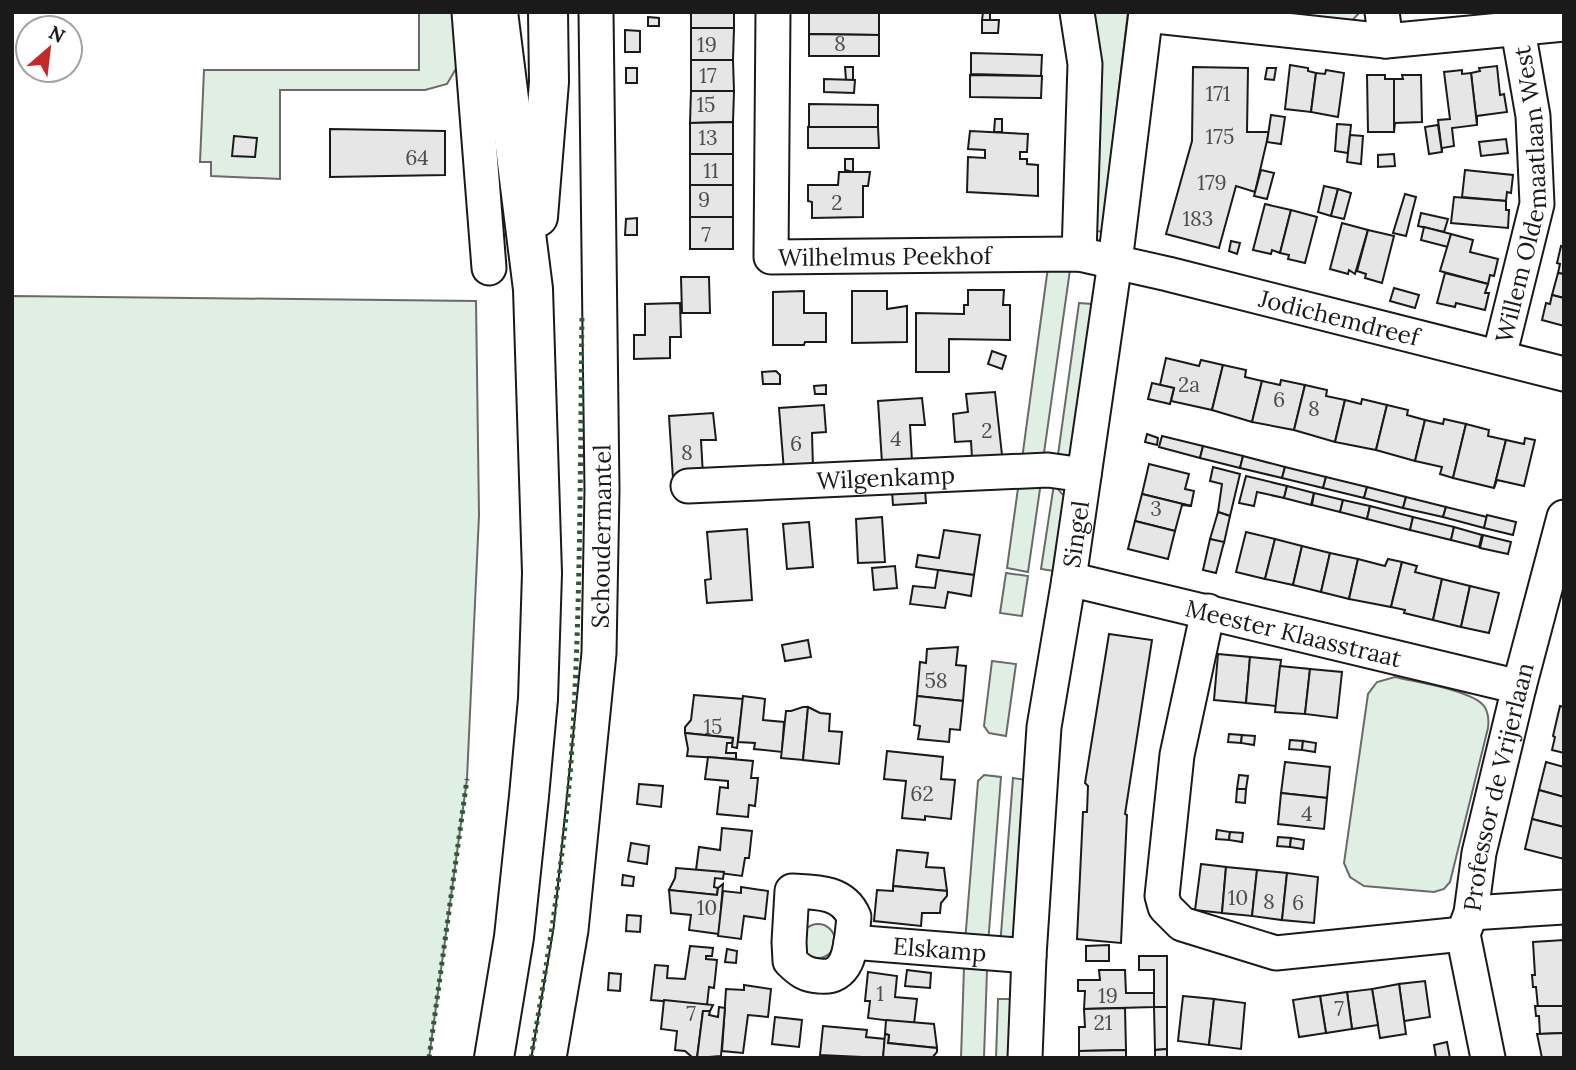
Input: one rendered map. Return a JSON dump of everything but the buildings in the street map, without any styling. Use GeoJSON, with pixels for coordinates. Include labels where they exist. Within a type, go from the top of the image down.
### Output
{"type":"FeatureCollection","features":[{"type":"Feature","properties":{"kind":"main road"},"geometry":{"type":"LineString","coordinates":[[494,1058],[514,937],[538,699],[542,573],[533,289],[498,12]]}},
{"type":"Feature","properties":{"kind":"main road"},"geometry":{"type":"LineString","coordinates":[[533,289],[549,82],[548,12]]}},
{"type":"Feature","properties":{"kind":"street"},"geometry":{"type":"LineString","coordinates":[[469,12],[489,268]]}},
{"type":"Feature","properties":{"kind":"street","name":"Schoudermantel"},"geometry":{"type":"LineString","coordinates":[[549,1058],[571,930],[599,653],[602,490],[596,12]]}},
{"type":"Feature","properties":{"kind":"street","name":"Wilhelmus Peekhof"},"geometry":{"type":"LineString","coordinates":[[773,12],[771,257],[1079,254],[1115,262]]}},
{"type":"Feature","properties":{"kind":"street"},"geometry":{"type":"LineString","coordinates":[[1077,12],[1085,64],[1079,254]]}},
{"type":"Feature","properties":{"kind":"street"},"geometry":{"type":"LineString","coordinates":[[1146,13],[1384,26],[1518,30],[1564,24]]}},
{"type":"Feature","properties":{"kind":"street","name":"Singel"},"geometry":{"type":"LineString","coordinates":[[1026,1058],[1029,956],[1044,727],[1069,579],[1115,262],[1146,13]]}},
{"type":"Feature","properties":{"kind":"street","name":"Willem Oldemaatlaan West"},"geometry":{"type":"LineString","coordinates":[[1499,357],[1537,204],[1533,116],[1518,30]]}},
{"type":"Feature","properties":{"kind":"street","name":"Jodichemdreef"},"geometry":{"type":"LineString","coordinates":[[1115,262],[1564,373]]}},
{"type":"Feature","properties":{"kind":"street","name":"Wilgenkamp"},"geometry":{"type":"LineString","coordinates":[[688,486],[1048,470],[1084,475]]}},
{"type":"Feature","properties":{"kind":"street","name":"Professor de Vrijerlaan"},"geometry":{"type":"LineString","coordinates":[[1488,1058],[1467,924],[1479,853],[1564,517]]}},
{"type":"Feature","properties":{"kind":"street","name":"Meester Klaasstraat"},"geometry":{"type":"LineString","coordinates":[[1069,579],[1519,687]]}},
{"type":"Feature","properties":{"kind":"street"},"geometry":{"type":"LineString","coordinates":[[1208,611],[1177,755],[1162,895],[1165,907],[1172,916],[1182,924],[1276,953],[1564,907]]}},
{"type":"Feature","properties":{"kind":"street","name":"Elskamp"},"geometry":{"type":"LineString","coordinates":[[851,942],[1029,956]]}},
{"type":"Feature","properties":{"kind":"green space"},"geometry":{"type":"Polygon","coordinates":[[[419,12],[453,12],[457,67],[447,84],[425,90],[280,90],[280,179],[211,176],[211,162],[200,162],[204,70],[419,70],[419,12]]]}},
{"type":"Feature","properties":{"kind":"green space"},"geometry":{"type":"Polygon","coordinates":[[[1085,12],[1128,12],[1102,232],[1093,230],[1085,12]]]}},
{"type":"Feature","properties":{"kind":"green space"},"geometry":{"type":"Polygon","coordinates":[[[1241,12],[1360,12],[1347,26],[1241,12]]]}},
{"type":"Feature","properties":{"kind":"green space"},"geometry":{"type":"Polygon","coordinates":[[[1048,267],[1070,270],[1043,460],[1022,459],[1048,267]]]}},
{"type":"Feature","properties":{"kind":"green space"},"geometry":{"type":"Polygon","coordinates":[[[12,296],[476,301],[479,515],[467,779],[429,1058],[12,1058],[12,296]]]}},
{"type":"Feature","properties":{"kind":"green space"},"geometry":{"type":"Polygon","coordinates":[[[1079,303],[1092,304],[1071,456],[1067,455],[1057,462],[1079,303]]]}},
{"type":"Feature","properties":{"kind":"green space"},"geometry":{"type":"Polygon","coordinates":[[[1019,481],[1041,482],[1028,572],[1007,568],[1019,481]]]}},
{"type":"Feature","properties":{"kind":"green space"},"geometry":{"type":"Polygon","coordinates":[[[1054,484],[1065,495],[1054,571],[1041,569],[1054,484]]]}},
{"type":"Feature","properties":{"kind":"green space"},"geometry":{"type":"Polygon","coordinates":[[[1006,573],[1028,576],[1022,616],[1000,613],[1006,573]]]}},
{"type":"Feature","properties":{"kind":"green space"},"geometry":{"type":"Polygon","coordinates":[[[992,661],[1016,664],[1006,736],[989,733],[984,726],[992,661]]]}},
{"type":"Feature","properties":{"kind":"green space"},"geometry":{"type":"Polygon","coordinates":[[[1395,677],[1468,695],[1478,700],[1487,711],[1488,728],[1450,882],[1444,889],[1434,892],[1364,886],[1350,877],[1344,863],[1368,694],[1377,682],[1395,677]]]}},
{"type":"Feature","properties":{"kind":"green space"},"geometry":{"type":"Polygon","coordinates":[[[984,775],[1001,777],[988,944],[965,942],[978,781],[984,775]]]}},
{"type":"Feature","properties":{"kind":"green space"},"geometry":{"type":"Polygon","coordinates":[[[1013,778],[1027,780],[1015,939],[1000,947],[1013,778]]]}},
{"type":"Feature","properties":{"kind":"green space"},"geometry":{"type":"Polygon","coordinates":[[[818,924],[830,929],[835,941],[830,953],[818,958],[806,953],[801,941],[806,929],[818,924]]]}},
{"type":"Feature","properties":{"kind":"green space"},"geometry":{"type":"Polygon","coordinates":[[[964,967],[987,970],[984,1058],[961,1058],[964,967]]]}},
{"type":"Feature","properties":{"kind":"green space"},"geometry":{"type":"Polygon","coordinates":[[[998,999],[1011,999],[1010,1058],[996,1058],[998,999]]]}},
{"type":"Feature","properties":{"kind":"hedge"},"geometry":{"type":"LineString","coordinates":[[531,1058],[563,846],[574,718],[582,315]]}},
{"type":"Feature","properties":{"kind":"hedge"},"geometry":{"type":"LineString","coordinates":[[429,1058],[467,779]]}}]}
